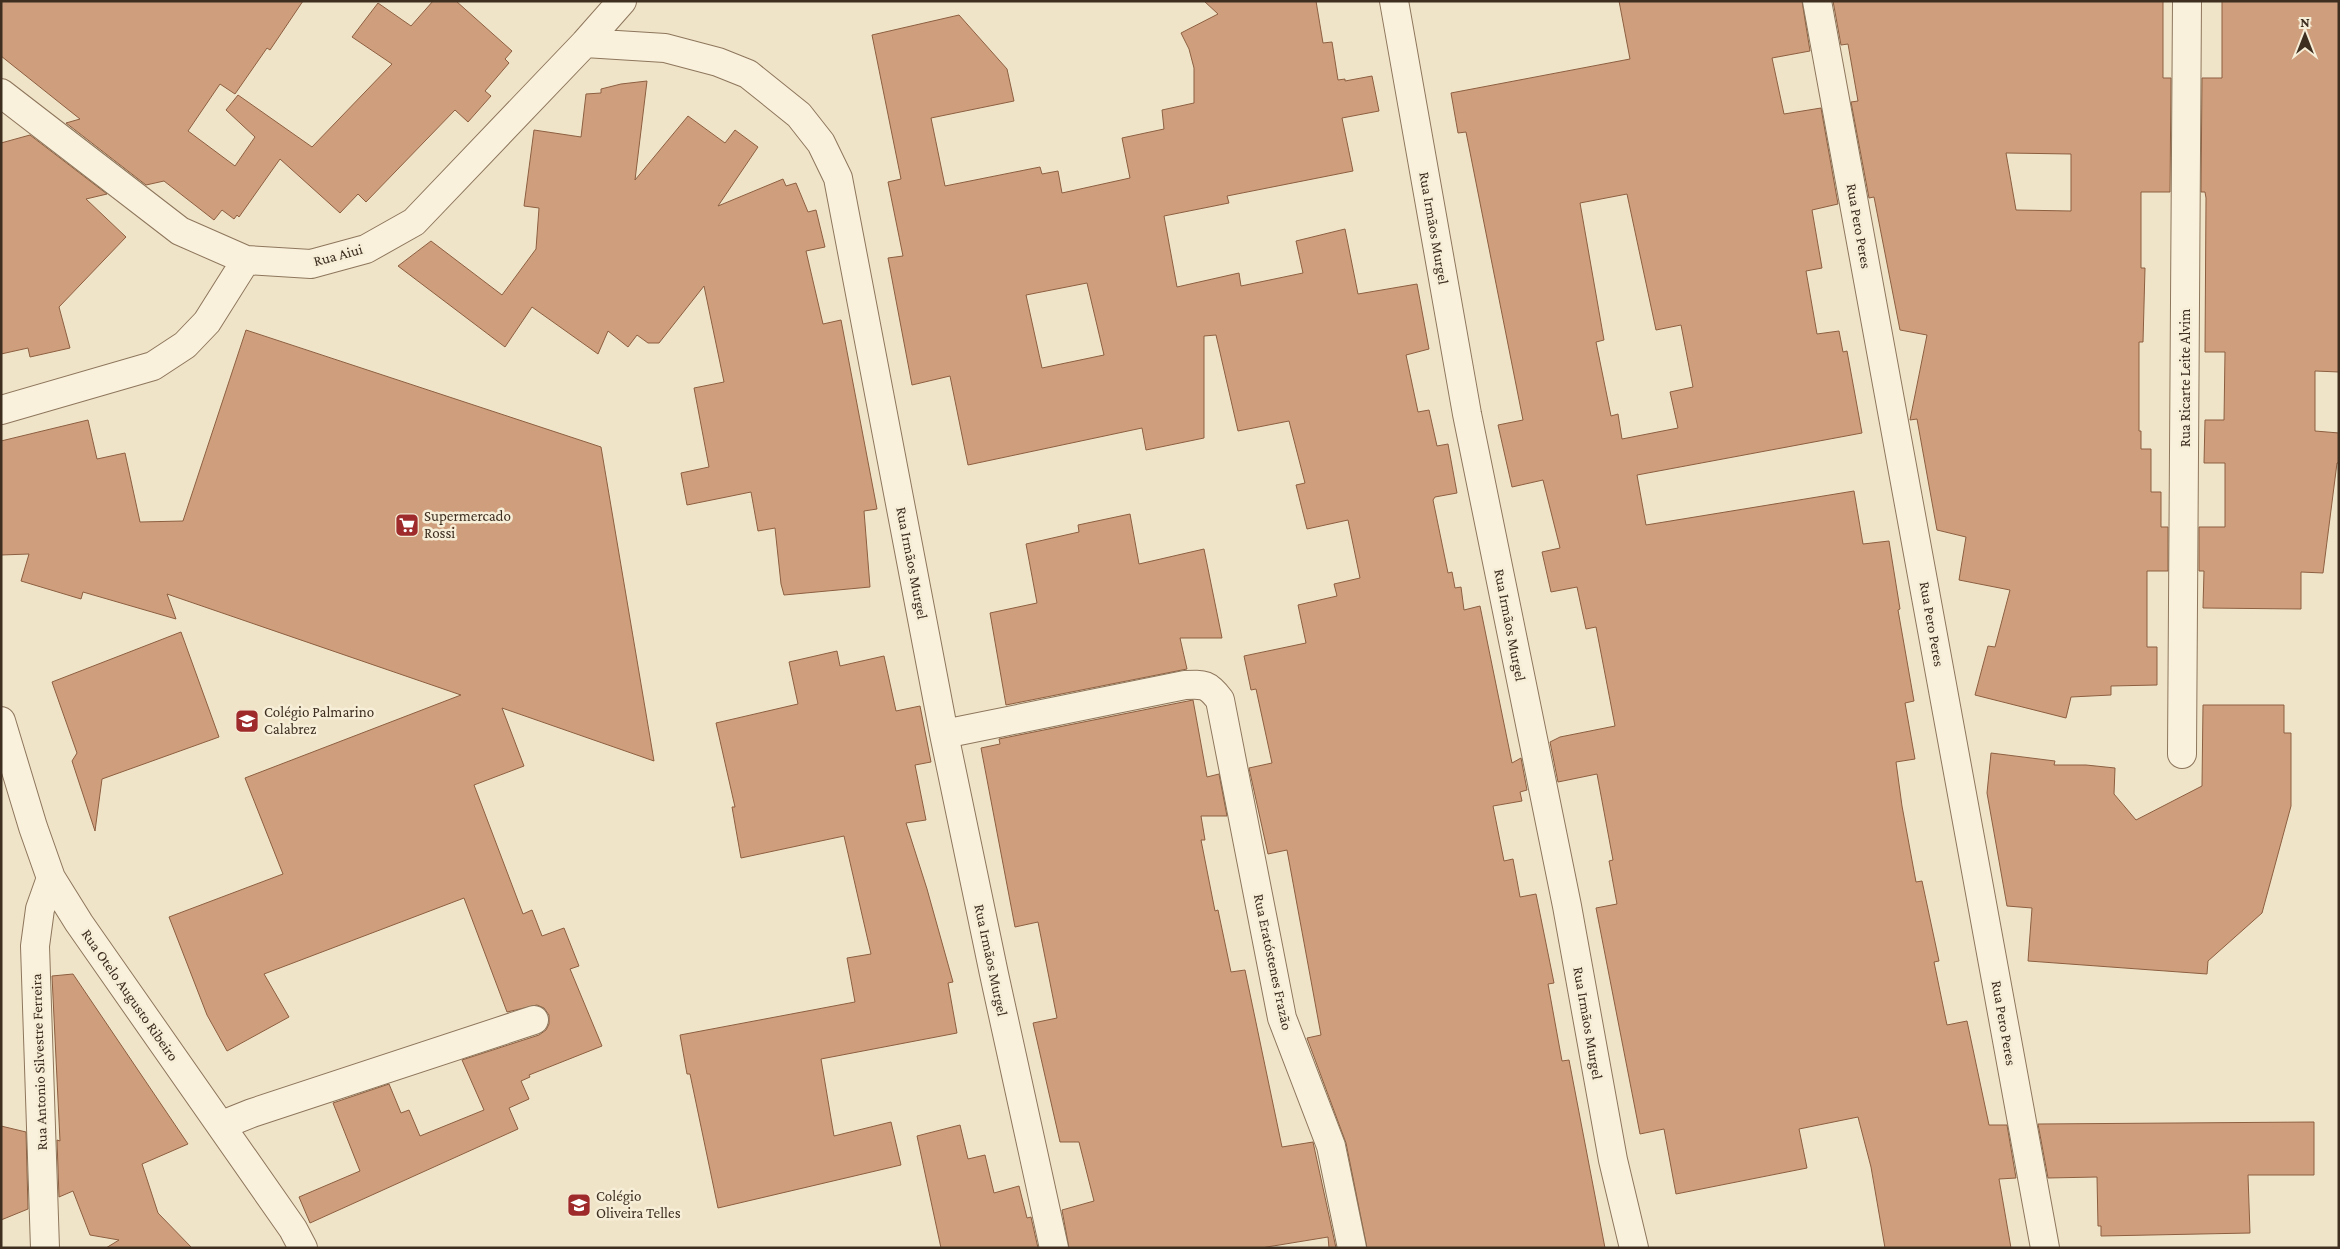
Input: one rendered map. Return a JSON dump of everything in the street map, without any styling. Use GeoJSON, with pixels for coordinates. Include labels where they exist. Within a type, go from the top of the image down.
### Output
{"type":"FeatureCollection","features":[{"type":"Feature","properties":{"kind":"street","name":"Rua Aiui"},"geometry":{"type":"LineString","coordinates":[[1,93],[180,231],[246,260],[311,264],[366,249],[414,222],[585,43],[622,1]]}},
{"type":"Feature","properties":{"kind":"street","name":"Rua Irmãos Murgel"},"geometry":{"type":"LineString","coordinates":[[1394,1],[1468,414],[1567,906],[1613,1160],[1634,1248]]}},
{"type":"Feature","properties":{"kind":"street","name":"Rua Pero Peres"},"geometry":{"type":"LineString","coordinates":[[1817,1],[2045,1248]]}},
{"type":"Feature","properties":{"kind":"street","name":"Rua Ricarte Leite Alvim"},"geometry":{"type":"LineString","coordinates":[[2182,754],[2187,1]]}},
{"type":"Feature","properties":{"kind":"street","name":"Rua Irmãos Murgel"},"geometry":{"type":"LineString","coordinates":[[585,43],[665,48],[726,65],[748,74],[799,115],[821,143],[838,178],[944,734],[1054,1248]]}},
{"type":"Feature","properties":{"kind":"street"},"geometry":{"type":"LineString","coordinates":[[1,410],[152,366],[184,345],[208,322],[246,260]]}},
{"type":"Feature","properties":{"kind":"street","name":"Rua Eratóstenes Frazão"},"geometry":{"type":"LineString","coordinates":[[944,734],[1185,684],[1200,684],[1211,688],[1220,700],[1282,1018],[1331,1146],[1352,1248]]}},
{"type":"Feature","properties":{"kind":"street","name":"Rua Otelo Augusto Ribeiro"},"geometry":{"type":"LineString","coordinates":[[1,721],[32,828],[51,878],[90,939],[222,1126],[293,1230],[303,1248]]}},
{"type":"Feature","properties":{"kind":"street","name":"Rua Antonio Silvestre Ferreira"},"geometry":{"type":"LineString","coordinates":[[45,1248],[35,946],[40,909],[51,878]]}},
{"type":"Feature","properties":{"kind":"street"},"geometry":{"type":"LineString","coordinates":[[222,1126],[252,1113],[534,1020]]}},
{"type":"Feature","properties":{"kind":"building"},"geometry":{"type":"Polygon","coordinates":[[[1,1],[303,1],[270,50],[267,48],[235,94],[220,84],[188,131],[235,166],[255,137],[226,110],[238,95],[312,147],[392,64],[352,37],[378,3],[411,26],[433,1],[456,1],[512,51],[505,59],[509,63],[485,91],[491,96],[468,122],[455,110],[366,202],[358,194],[340,213],[280,159],[239,217],[237,215],[234,219],[222,210],[214,220],[164,181],[146,185],[66,123],[80,119],[1,56],[1,1]]]}},
{"type":"Feature","properties":{"kind":"building"},"geometry":{"type":"Polygon","coordinates":[[[1204,1],[1316,1],[1323,43],[1332,42],[1338,80],[1345,79],[1345,81],[1372,76],[1379,111],[1342,118],[1353,171],[1227,196],[1229,203],[1164,216],[1177,287],[1239,273],[1241,286],[1303,273],[1296,241],[1345,229],[1358,294],[1417,284],[1429,349],[1406,355],[1418,412],[1429,410],[1437,446],[1448,444],[1457,493],[1435,497],[1433,500],[1448,573],[1452,572],[1455,588],[1461,587],[1464,610],[1480,606],[1512,763],[1521,758],[1527,790],[1520,792],[1522,801],[1493,806],[1504,861],[1513,859],[1520,897],[1536,894],[1554,983],[1548,984],[1562,1061],[1569,1060],[1605,1248],[1367,1248],[1346,1143],[1307,1038],[1321,1035],[1287,850],[1268,854],[1249,768],[1272,763],[1256,689],[1251,690],[1244,656],[1306,643],[1298,605],[1337,596],[1334,584],[1360,578],[1348,520],[1307,529],[1296,485],[1305,483],[1289,421],[1238,431],[1216,335],[1204,336],[1204,438],[1146,450],[1142,428],[968,465],[950,376],[912,385],[888,258],[903,256],[888,182],[901,179],[872,35],[959,15],[1007,69],[1014,101],[931,118],[945,186],[1040,167],[1042,174],[1058,171],[1062,193],[1130,178],[1122,138],[1164,129],[1162,110],[1194,103],[1194,68],[1189,49],[1181,33],[1218,14],[1204,1]],[[1087,283],[1026,295],[1042,368],[1104,355],[1087,283]]]}},
{"type":"Feature","properties":{"kind":"building"},"geometry":{"type":"Polygon","coordinates":[[[1619,1],[1802,1],[1810,51],[1772,58],[1784,114],[1821,108],[1838,204],[1812,210],[1822,268],[1806,271],[1817,334],[1839,331],[1843,352],[1847,351],[1862,433],[1637,475],[1646,525],[1854,491],[1863,544],[1889,541],[1900,609],[1898,610],[1914,701],[1905,703],[1915,759],[1896,762],[1902,806],[1916,882],[1922,881],[1939,961],[1934,962],[1947,1025],[1967,1021],[1989,1125],[2007,1125],[2016,1178],[1999,1179],[2011,1248],[1885,1248],[1871,1167],[1858,1117],[1799,1129],[1807,1168],[1676,1194],[1664,1129],[1640,1134],[1596,908],[1617,904],[1609,861],[1613,860],[1597,774],[1558,782],[1550,742],[1560,737],[1615,726],[1596,627],[1586,629],[1577,587],[1551,592],[1542,552],[1560,548],[1543,480],[1512,487],[1498,425],[1523,420],[1466,132],[1458,133],[1451,93],[1630,59],[1619,1]],[[1627,194],[1580,203],[1604,340],[1596,342],[1611,416],[1618,414],[1622,439],[1678,428],[1670,392],[1693,387],[1681,325],[1656,330],[1627,194]]]}},
{"type":"Feature","properties":{"kind":"building"},"geometry":{"type":"Polygon","coordinates":[[[1833,1],[2163,1],[2163,78],[2171,78],[2170,192],[2141,192],[2141,268],[2145,268],[2143,342],[2139,342],[2139,431],[2141,431],[2141,449],[2151,449],[2151,492],[2161,492],[2161,527],[2168,527],[2168,571],[2147,571],[2147,647],[2157,647],[2157,685],[2111,686],[2111,695],[2071,697],[2066,718],[1975,695],[1988,646],[1995,647],[2010,590],[1959,580],[1966,537],[1937,530],[1917,419],[1910,420],[1927,335],[1900,330],[1874,197],[1869,198],[1851,102],[1858,101],[1848,44],[1841,45],[1833,1]],[[2006,153],[2016,210],[2071,211],[2071,154],[2006,153]]]}},
{"type":"Feature","properties":{"kind":"building"},"geometry":{"type":"Polygon","coordinates":[[[2222,1],[2339,1],[2339,372],[2315,371],[2315,431],[2339,433],[2339,463],[2337,463],[2323,573],[2301,572],[2301,609],[2203,608],[2204,571],[2199,571],[2199,527],[2225,527],[2225,463],[2204,463],[2205,420],[2224,420],[2225,352],[2205,352],[2206,198],[2205,192],[2201,192],[2202,78],[2222,78],[2222,1]]]}},
{"type":"Feature","properties":{"kind":"building"},"geometry":{"type":"Polygon","coordinates":[[[647,81],[635,180],[688,116],[725,143],[735,130],[758,147],[718,206],[783,179],[786,186],[796,183],[808,212],[816,210],[825,247],[806,251],[823,324],[841,320],[877,509],[864,511],[870,587],[784,595],[781,584],[775,528],[758,531],[751,492],[687,505],[681,473],[709,467],[694,388],[724,382],[704,286],[659,343],[648,343],[637,335],[628,347],[608,331],[598,354],[532,307],[505,347],[398,266],[431,241],[502,295],[536,249],[539,208],[524,206],[534,130],[581,137],[586,94],[601,93],[601,89],[621,84],[647,81]]]}},
{"type":"Feature","properties":{"kind":"building"},"geometry":{"type":"Polygon","coordinates":[[[30,135],[107,194],[86,199],[126,237],[59,307],[70,348],[30,357],[28,348],[1,354],[1,143],[30,135]]]}},
{"type":"Feature","properties":{"kind":"building"},"geometry":{"type":"Polygon","coordinates":[[[246,330],[601,447],[654,761],[502,708],[524,766],[474,785],[523,914],[532,910],[542,936],[564,928],[579,966],[570,969],[602,1046],[529,1075],[530,1077],[521,1081],[529,1099],[509,1108],[518,1129],[310,1223],[299,1197],[360,1171],[333,1103],[389,1084],[401,1113],[409,1110],[420,1136],[484,1110],[462,1060],[539,1035],[546,1030],[549,1024],[549,1015],[544,1008],[537,1005],[507,1012],[464,898],[264,974],[289,1017],[227,1051],[207,1015],[169,917],[283,874],[245,778],[461,695],[167,594],[176,619],[83,592],[81,599],[21,581],[29,554],[1,555],[1,441],[88,420],[97,459],[125,453],[140,522],[183,521],[246,330]]]}},
{"type":"Feature","properties":{"kind":"building"},"geometry":{"type":"Polygon","coordinates":[[[1130,514],[1139,564],[1204,549],[1222,638],[1180,638],[1187,669],[1006,705],[990,613],[1037,603],[1026,544],[1079,532],[1078,525],[1130,514]]]}},
{"type":"Feature","properties":{"kind":"building"},"geometry":{"type":"Polygon","coordinates":[[[181,632],[219,737],[102,779],[95,831],[72,761],[77,753],[52,682],[181,632]]]}},
{"type":"Feature","properties":{"kind":"building"},"geometry":{"type":"Polygon","coordinates":[[[837,651],[840,666],[884,656],[896,711],[920,706],[931,762],[915,765],[926,820],[906,823],[953,982],[948,983],[957,1033],[821,1059],[834,1136],[891,1122],[901,1165],[718,1208],[690,1074],[687,1074],[680,1035],[855,1002],[847,958],[871,954],[844,836],[741,858],[732,807],[735,807],[716,723],[798,704],[789,662],[837,651]]]}},
{"type":"Feature","properties":{"kind":"building"},"geometry":{"type":"Polygon","coordinates":[[[1193,700],[1207,777],[1219,774],[1227,816],[1201,816],[1205,840],[1201,840],[1215,911],[1218,910],[1231,972],[1245,970],[1282,1147],[1313,1142],[1336,1248],[1329,1248],[1328,1237],[1261,1248],[1069,1248],[1062,1210],[1094,1201],[1079,1142],[1060,1142],[1033,1023],[1057,1018],[1038,922],[1015,927],[981,748],[1000,744],[999,739],[1193,700]]]}},
{"type":"Feature","properties":{"kind":"building"},"geometry":{"type":"Polygon","coordinates":[[[2203,705],[2284,705],[2284,733],[2291,733],[2291,806],[2262,913],[2208,961],[2207,974],[2028,961],[2032,908],[2007,906],[1987,793],[1991,753],[2055,761],[2054,765],[2086,765],[2115,768],[2114,794],[2136,820],[2202,786],[2203,705]]]}},
{"type":"Feature","properties":{"kind":"building"},"geometry":{"type":"Polygon","coordinates":[[[73,974],[188,1144],[142,1164],[158,1213],[192,1248],[106,1248],[119,1240],[90,1235],[73,1191],[59,1197],[57,1140],[60,1141],[52,976],[73,974]]]}},
{"type":"Feature","properties":{"kind":"building"},"geometry":{"type":"Polygon","coordinates":[[[2314,1122],[2314,1175],[2248,1175],[2250,1233],[2101,1236],[2101,1226],[2098,1226],[2097,1177],[2048,1178],[2038,1124],[2314,1122]]]}},
{"type":"Feature","properties":{"kind":"building"},"geometry":{"type":"Polygon","coordinates":[[[960,1125],[968,1159],[985,1155],[994,1193],[1019,1186],[1027,1218],[1031,1217],[1038,1248],[941,1248],[917,1136],[960,1125]]]}},
{"type":"Feature","properties":{"kind":"building"},"geometry":{"type":"Polygon","coordinates":[[[1,1126],[26,1132],[28,1209],[1,1220],[1,1126]]]}},
{"type":"Feature","properties":{"kind":"place","name":"Supermercado Rossi"},"geometry":{"type":"Point","coordinates":[407,525]}},
{"type":"Feature","properties":{"kind":"place","name":"Colégio Palmarino Calabrez"},"geometry":{"type":"Point","coordinates":[247,721]}},
{"type":"Feature","properties":{"kind":"place","name":"Colégio Oliveira Telles"},"geometry":{"type":"Point","coordinates":[579,1205]}}]}
